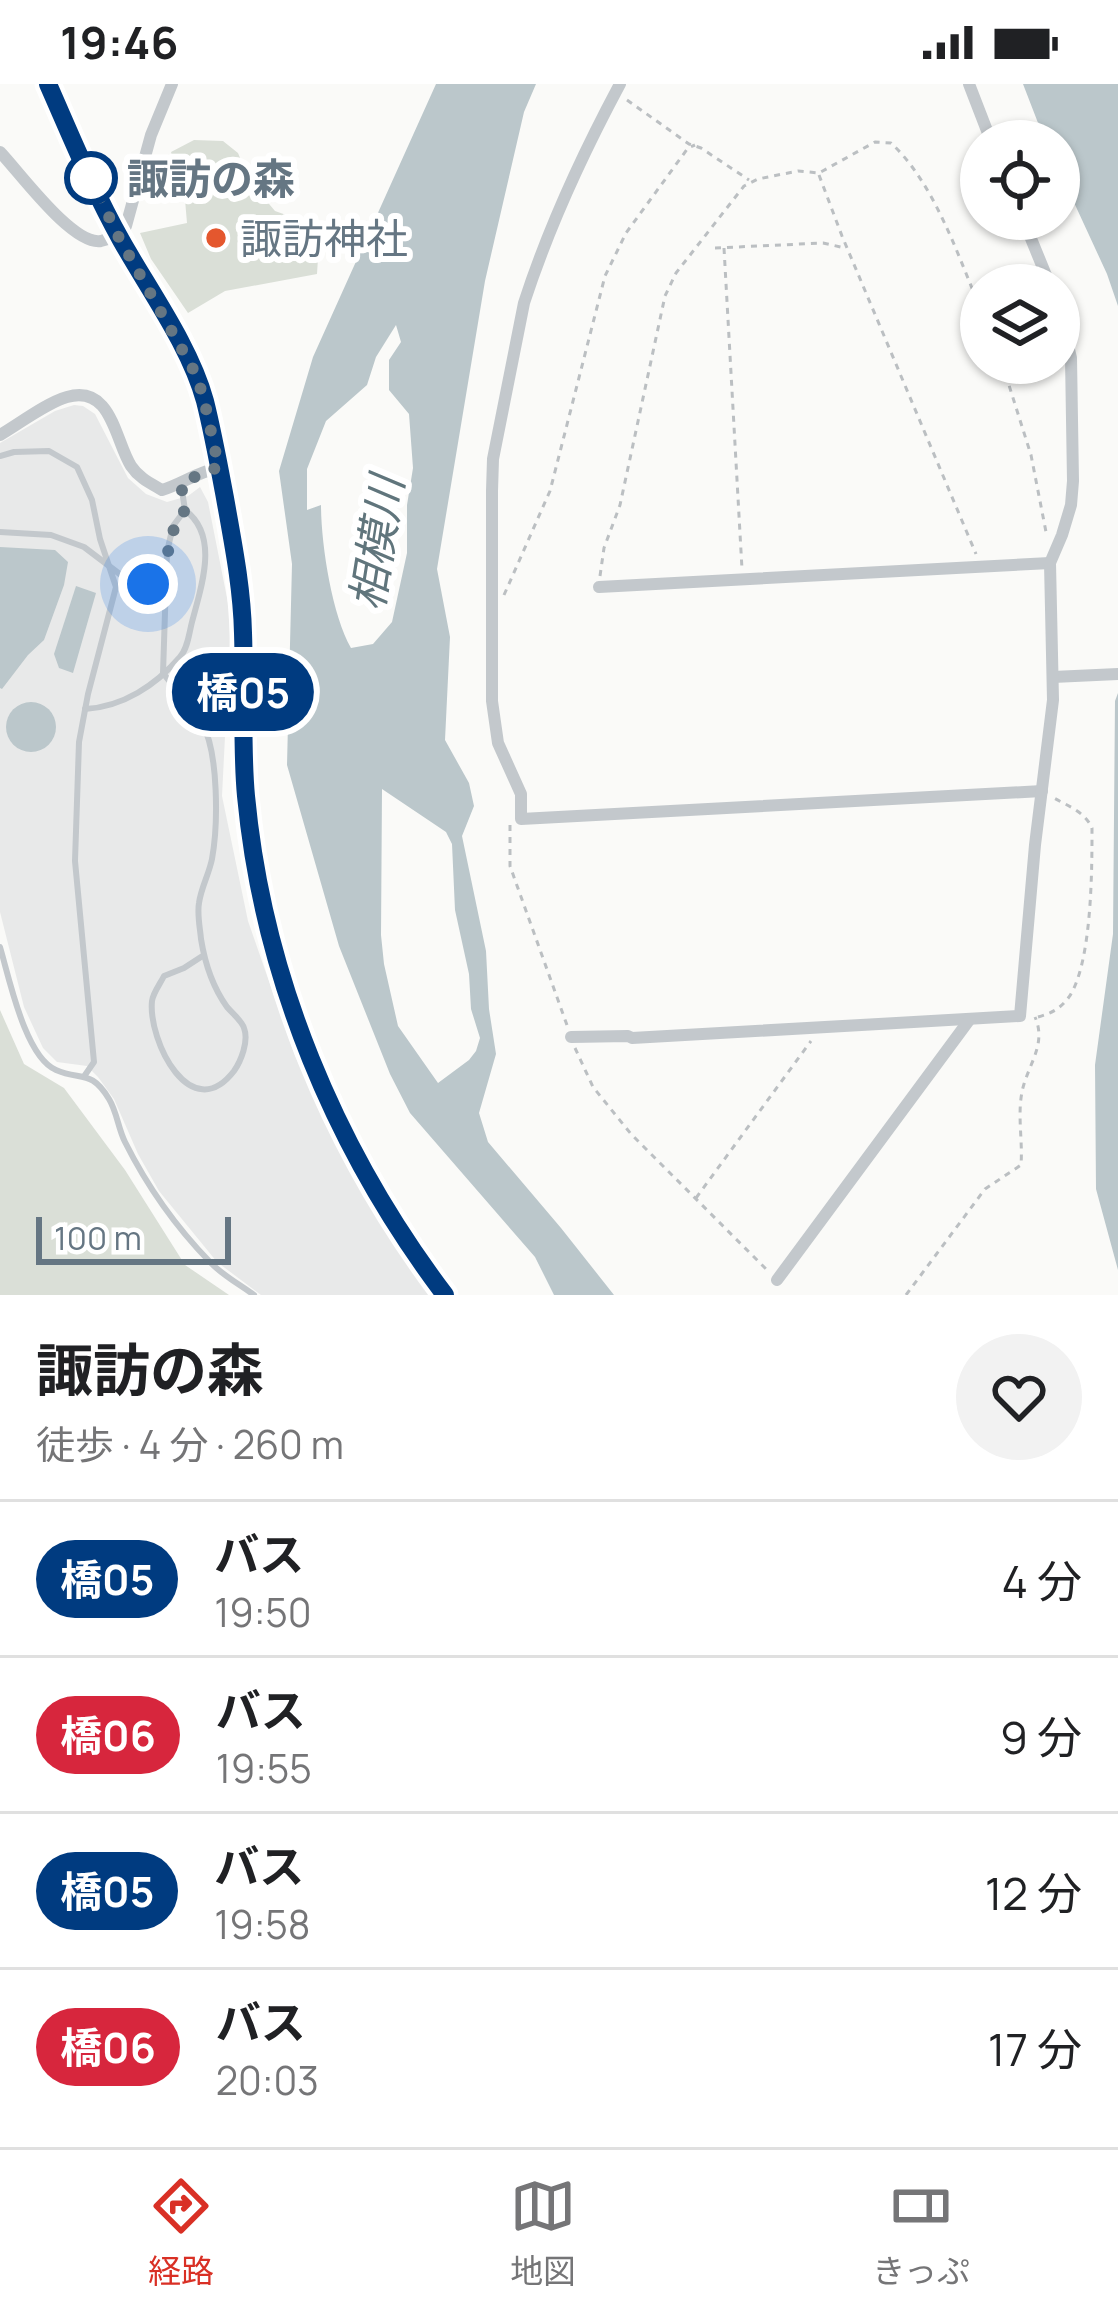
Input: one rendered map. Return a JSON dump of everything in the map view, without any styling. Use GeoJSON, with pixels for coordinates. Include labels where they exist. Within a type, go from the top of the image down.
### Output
{"type":"FeatureCollection","features":[{"type":"Feature","properties":{"kind":"main road"},"geometry":{"type":"LineString","coordinates":[[48,84],[117,234],[203,395],[242,610],[245,777],[252,849],[286,991],[349,1144],[404,1240],[445,1295]]}},
{"type":"Feature","properties":{"kind":"street"},"geometry":{"type":"LineString","coordinates":[[0,152],[70,230],[86,240],[101,241],[126,226],[172,84]]}},
{"type":"Feature","properties":{"kind":"street"},"geometry":{"type":"LineString","coordinates":[[969,84],[983,120]]}},
{"type":"Feature","properties":{"kind":"street"},"geometry":{"type":"LineString","coordinates":[[618,89],[553,220],[524,303],[493,459],[494,723],[521,794],[521,819],[1042,790]]}},
{"type":"Feature","properties":{"kind":"street"},"geometry":{"type":"LineString","coordinates":[[571,1036],[632,1039],[1028,1016],[1042,790],[1059,677],[1050,563],[1071,505],[1072,384]]}},
{"type":"Feature","properties":{"kind":"street"},"geometry":{"type":"LineString","coordinates":[[0,435],[64,397],[83,395],[101,404],[114,422],[131,466],[162,490],[219,468]]}},
{"type":"Feature","properties":{"kind":"street"},"geometry":{"type":"LineString","coordinates":[[599,587],[1050,563]]}},
{"type":"Feature","properties":{"kind":"street"},"geometry":{"type":"LineString","coordinates":[[1059,677],[1118,674]]}},
{"type":"Feature","properties":{"kind":"street"},"geometry":{"type":"LineString","coordinates":[[777,1280],[970,1019]]}},
{"type":"Feature","properties":{"kind":"lane"},"geometry":{"type":"LineString","coordinates":[[0,456],[50,451],[76,467],[92,500],[116,587],[79,742],[75,861],[94,1062],[85,1075]]}},
{"type":"Feature","properties":{"kind":"lane"},"geometry":{"type":"LineString","coordinates":[[181,484],[185,510],[173,526],[167,552],[163,673],[202,722],[209,742],[215,844],[198,904],[204,955],[224,1002],[244,1028],[246,1044],[235,1070],[218,1086],[199,1089],[170,1068],[154,1023],[152,998],[164,976],[204,955]]}},
{"type":"Feature","properties":{"kind":"lane"},"geometry":{"type":"LineString","coordinates":[[86,709],[118,704],[147,688],[184,653],[203,578],[205,543],[198,519],[185,510]]}},
{"type":"Feature","properties":{"kind":"lane"},"geometry":{"type":"LineString","coordinates":[[0,532],[51,535],[84,547],[121,575],[148,584],[165,601]]}},
{"type":"Feature","properties":{"kind":"lane"},"geometry":{"type":"LineString","coordinates":[[0,947],[23,1027],[42,1058],[53,1069],[85,1075],[98,1084],[112,1103],[122,1137],[153,1193],[212,1264],[254,1295]]}},
{"type":"Feature","properties":{"kind":"path"},"geometry":{"type":"LineString","coordinates":[[618,89],[752,182]]}},
{"type":"Feature","properties":{"kind":"path"},"geometry":{"type":"LineString","coordinates":[[599,587],[604,548],[620,505],[665,296],[676,273],[721,213],[752,182],[798,170],[819,172],[875,142],[890,143],[921,183],[962,264]]}},
{"type":"Feature","properties":{"kind":"path"},"geometry":{"type":"LineString","coordinates":[[494,617],[550,491],[605,276],[626,233],[688,148],[695,146]]}},
{"type":"Feature","properties":{"kind":"path"},"geometry":{"type":"LineString","coordinates":[[819,172],[982,567]]}},
{"type":"Feature","properties":{"kind":"path"},"geometry":{"type":"LineString","coordinates":[[716,248],[823,243],[847,248]]}},
{"type":"Feature","properties":{"kind":"path"},"geometry":{"type":"LineString","coordinates":[[724,248],[743,579]]}},
{"type":"Feature","properties":{"kind":"path"},"geometry":{"type":"LineString","coordinates":[[1009,384],[1031,455],[1050,563]]}},
{"type":"Feature","properties":{"kind":"path"},"geometry":{"type":"LineString","coordinates":[[1028,1016],[1054,1012],[1075,987],[1087,931],[1092,828],[1088,819],[1042,790]]}},
{"type":"Feature","properties":{"kind":"path"},"geometry":{"type":"LineString","coordinates":[[511,816],[510,866],[584,1070],[631,1134],[777,1280]]}},
{"type":"Feature","properties":{"kind":"path"},"geometry":{"type":"LineString","coordinates":[[906,1295],[993,1181],[1022,1165],[1022,1095],[1040,1029],[1028,1016]]}},
{"type":"Feature","properties":{"kind":"path"},"geometry":{"type":"LineString","coordinates":[[695,1199],[821,1028]]}},
{"type":"Feature","properties":{"kind":"shaded area"},"geometry":{"type":"Polygon","coordinates":[[[436,84],[536,84],[524,112],[485,281],[437,569],[450,637],[445,740],[469,783],[474,806],[462,836],[486,951],[496,1054],[479,1113],[488,1142],[614,1295],[554,1295],[535,1257],[410,1113],[339,946],[287,765],[292,564],[279,471],[313,357],[436,84]],[[396,325],[376,357],[367,385],[326,421],[307,469],[307,510],[321,505],[329,579],[351,648],[373,644],[392,622],[407,553],[413,468],[409,414],[389,390],[389,360],[401,342],[396,325]],[[382,789],[384,964],[398,1026],[438,1083],[469,1060],[480,1038],[455,910],[452,844],[446,832],[382,789]]]}},
{"type":"Feature","properties":{"kind":"shaded area"},"geometry":{"type":"Polygon","coordinates":[[[1023,84],[1118,84],[1118,306],[1080,216],[1080,120],[1037,120],[1023,84]]]}},
{"type":"Feature","properties":{"kind":"shaded area"},"geometry":{"type":"Polygon","coordinates":[[[194,140],[223,141],[238,153],[249,180],[275,211],[320,227],[317,274],[225,291],[188,313],[151,259],[140,233],[187,223],[184,188],[171,152],[194,140]]]}},
{"type":"Feature","properties":{"kind":"shaded area"},"geometry":{"type":"Polygon","coordinates":[[[74,405],[95,414],[128,478],[146,494],[167,502],[200,487],[208,502],[231,618],[222,796],[248,921],[295,1056],[367,1200],[431,1295],[261,1295],[217,1262],[159,1191],[114,1099],[98,1077],[87,1066],[57,1062],[43,1048],[24,1007],[0,912],[0,443],[74,405]]]}},
{"type":"Feature","properties":{"kind":"shaded area"},"geometry":{"type":"Polygon","coordinates":[[[0,547],[55,550],[68,562],[44,640],[2,689],[0,688],[0,547]]]}},
{"type":"Feature","properties":{"kind":"shaded area"},"geometry":{"type":"Polygon","coordinates":[[[76,586],[96,593],[73,673],[59,668],[54,654],[76,586]]]}},
{"type":"Feature","properties":{"kind":"shaded area"},"geometry":{"type":"Polygon","coordinates":[[[1118,693],[1118,1270],[1096,1189],[1095,1065],[1113,934],[1118,693]]]}},
{"type":"Feature","properties":{"kind":"shaded area"},"geometry":{"type":"Polygon","coordinates":[[[31,702],[48,710],[56,727],[48,744],[31,752],[14,744],[6,727],[14,710],[31,702]]]}},
{"type":"Feature","properties":{"kind":"shaded area"},"geometry":{"type":"Polygon","coordinates":[[[0,1010],[24,1064],[64,1088],[125,1170],[185,1265],[229,1295],[0,1295],[0,1010]]]}},
{"type":"Feature","properties":{"kind":"bus line","name":"橋05"},"geometry":{"type":"LineString","coordinates":[[48,84],[117,234],[203,395],[240,590],[243,742],[252,849],[286,991],[349,1144],[404,1240],[445,1295]]}},
{"type":"Feature","properties":{"kind":"place","name":"諏訪の森"},"geometry":{"type":"Point","coordinates":[91,178]}},
{"type":"Feature","properties":{"kind":"place","name":"諏訪神社"},"geometry":{"type":"Point","coordinates":[216,238]}},
{"type":"Feature","properties":{"kind":"route"},"geometry":{"type":"LineString","coordinates":[[91,178],[193,369],[219,468],[181,484],[185,510],[173,526],[167,552],[165,601],[148,584]]}},
{"type":"Feature","properties":{"kind":"water label","name":"相模川"},"geometry":{"type":"Point","coordinates":[376,543]}}]}
